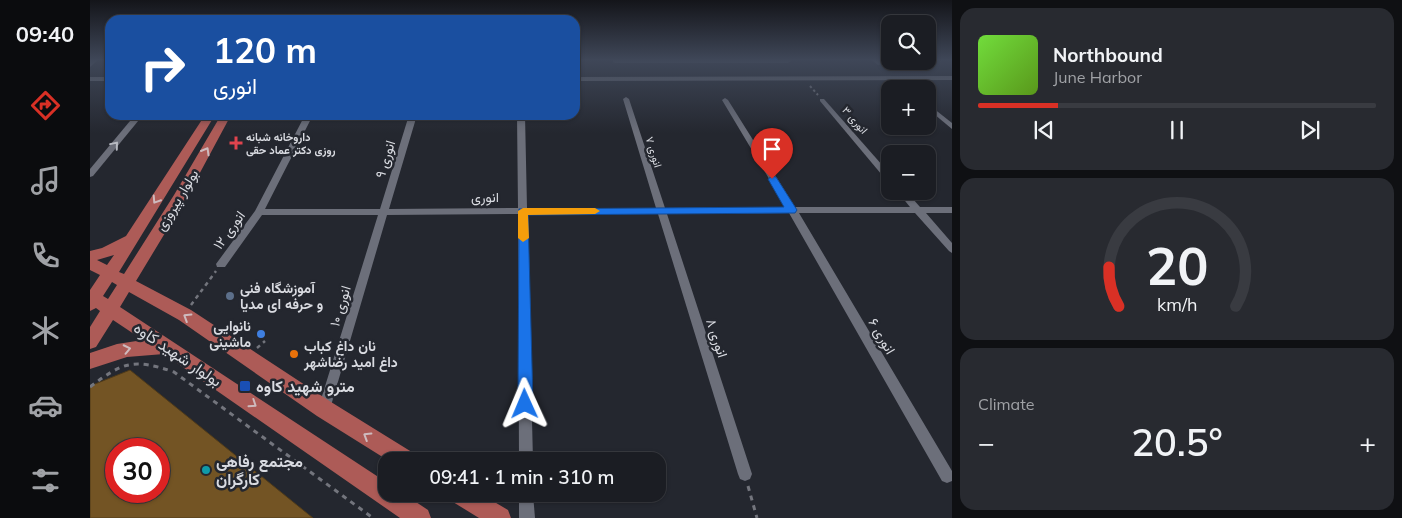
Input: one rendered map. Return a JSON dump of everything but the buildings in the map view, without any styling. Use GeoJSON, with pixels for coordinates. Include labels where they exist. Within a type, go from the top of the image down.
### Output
{"type":"FeatureCollection","features":[{"type":"Feature","properties":{"kind":"main road","name":"بولوار پیروزی"},"geometry":{"type":"LineString","coordinates":[[91,299],[207,120]]}},
{"type":"Feature","properties":{"kind":"main road","name":"بولوار پیروزی"},"geometry":{"type":"LineString","coordinates":[[110,310],[181,195],[223,120]]}},
{"type":"Feature","properties":{"kind":"main road"},"geometry":{"type":"LineString","coordinates":[[90,256],[106,252],[130,239]]}},
{"type":"Feature","properties":{"kind":"main road"},"geometry":{"type":"LineString","coordinates":[[90,263],[185,315],[324,409],[393,452]]}},
{"type":"Feature","properties":{"kind":"main road","name":"بولوار شهید کاوه"},"geometry":{"type":"LineString","coordinates":[[91,299],[166,346],[420,518]]}},
{"type":"Feature","properties":{"kind":"main road"},"geometry":{"type":"LineString","coordinates":[[90,342],[110,310]]}},
{"type":"Feature","properties":{"kind":"main road"},"geometry":{"type":"LineString","coordinates":[[90,361],[122,350],[145,346],[166,346]]}},
{"type":"Feature","properties":{"kind":"main road"},"geometry":{"type":"LineString","coordinates":[[473,502],[500,518]]}},
{"type":"Feature","properties":{"kind":"street","name":"انوری ۷"},"geometry":{"type":"LineString","coordinates":[[626,99],[660,211]]}},
{"type":"Feature","properties":{"kind":"street","name":"انوری ۶"},"geometry":{"type":"LineString","coordinates":[[725,100],[792,210],[947,476]]}},
{"type":"Feature","properties":{"kind":"street","name":"انوری ۳"},"geometry":{"type":"LineString","coordinates":[[822,100],[881,169]]}},
{"type":"Feature","properties":{"kind":"street"},"geometry":{"type":"LineString","coordinates":[[936,113],[952,127]]}},
{"type":"Feature","properties":{"kind":"street"},"geometry":{"type":"LineString","coordinates":[[90,174],[135,120]]}},
{"type":"Feature","properties":{"kind":"street","name":"انوری ۱۲"},"geometry":{"type":"LineString","coordinates":[[221,264],[259,212],[306,120]]}},
{"type":"Feature","properties":{"kind":"street","name":"انوری ۹"},"geometry":{"type":"LineString","coordinates":[[384,212],[412,120]]}},
{"type":"Feature","properties":{"kind":"street"},"geometry":{"type":"LineString","coordinates":[[521,120],[526,452]]}},
{"type":"Feature","properties":{"kind":"street"},"geometry":{"type":"LineString","coordinates":[[909,200],[952,249]]}},
{"type":"Feature","properties":{"kind":"street","name":"انوری"},"geometry":{"type":"LineString","coordinates":[[259,212],[952,210]]}},
{"type":"Feature","properties":{"kind":"street","name":"انوری ۸"},"geometry":{"type":"LineString","coordinates":[[660,211],[745,474]]}},
{"type":"Feature","properties":{"kind":"street","name":"انوری ۱۰"},"geometry":{"type":"LineString","coordinates":[[324,409],[384,212]]}},
{"type":"Feature","properties":{"kind":"street"},"geometry":{"type":"LineString","coordinates":[[526,502],[527,518]]}},
{"type":"Feature","properties":{"kind":"path"},"geometry":{"type":"LineString","coordinates":[[185,315],[221,264]]}},
{"type":"Feature","properties":{"kind":"path"},"geometry":{"type":"LineString","coordinates":[[90,387],[117,367],[144,364],[158,366],[174,372],[372,518]]}},
{"type":"Feature","properties":{"kind":"path"},"geometry":{"type":"LineString","coordinates":[[745,474],[758,518]]}},
{"type":"Feature","properties":{"kind":"slow traffic"},"geometry":{"type":"LineString","coordinates":[[523,238],[523,211],[595,211]]}},
{"type":"Feature","properties":{"kind":"place","name":"داروخانه شبانه روزی دکتر عماد حقی"},"geometry":{"type":"Point","coordinates":[236,143]}},
{"type":"Feature","properties":{"kind":"place","name":"آموزشگاه فنی و حرفه ای مدیا"},"geometry":{"type":"Point","coordinates":[230,296]}},
{"type":"Feature","properties":{"kind":"place","name":"نانوایی ماشینی"},"geometry":{"type":"Point","coordinates":[261,334]}},
{"type":"Feature","properties":{"kind":"place","name":"نان داغ کباب داغ امید رضاشهر"},"geometry":{"type":"Point","coordinates":[294,354]}},
{"type":"Feature","properties":{"kind":"place","name":"مترو شهید کاوه"},"geometry":{"type":"Point","coordinates":[245,386]}},
{"type":"Feature","properties":{"kind":"place","name":"مجتمع رفاهی کارگران"},"geometry":{"type":"Point","coordinates":[206,470]}},
{"type":"Feature","properties":{"kind":"route"},"geometry":{"type":"LineString","coordinates":[[525,404],[523,211],[792,210],[772,179]]}}]}
